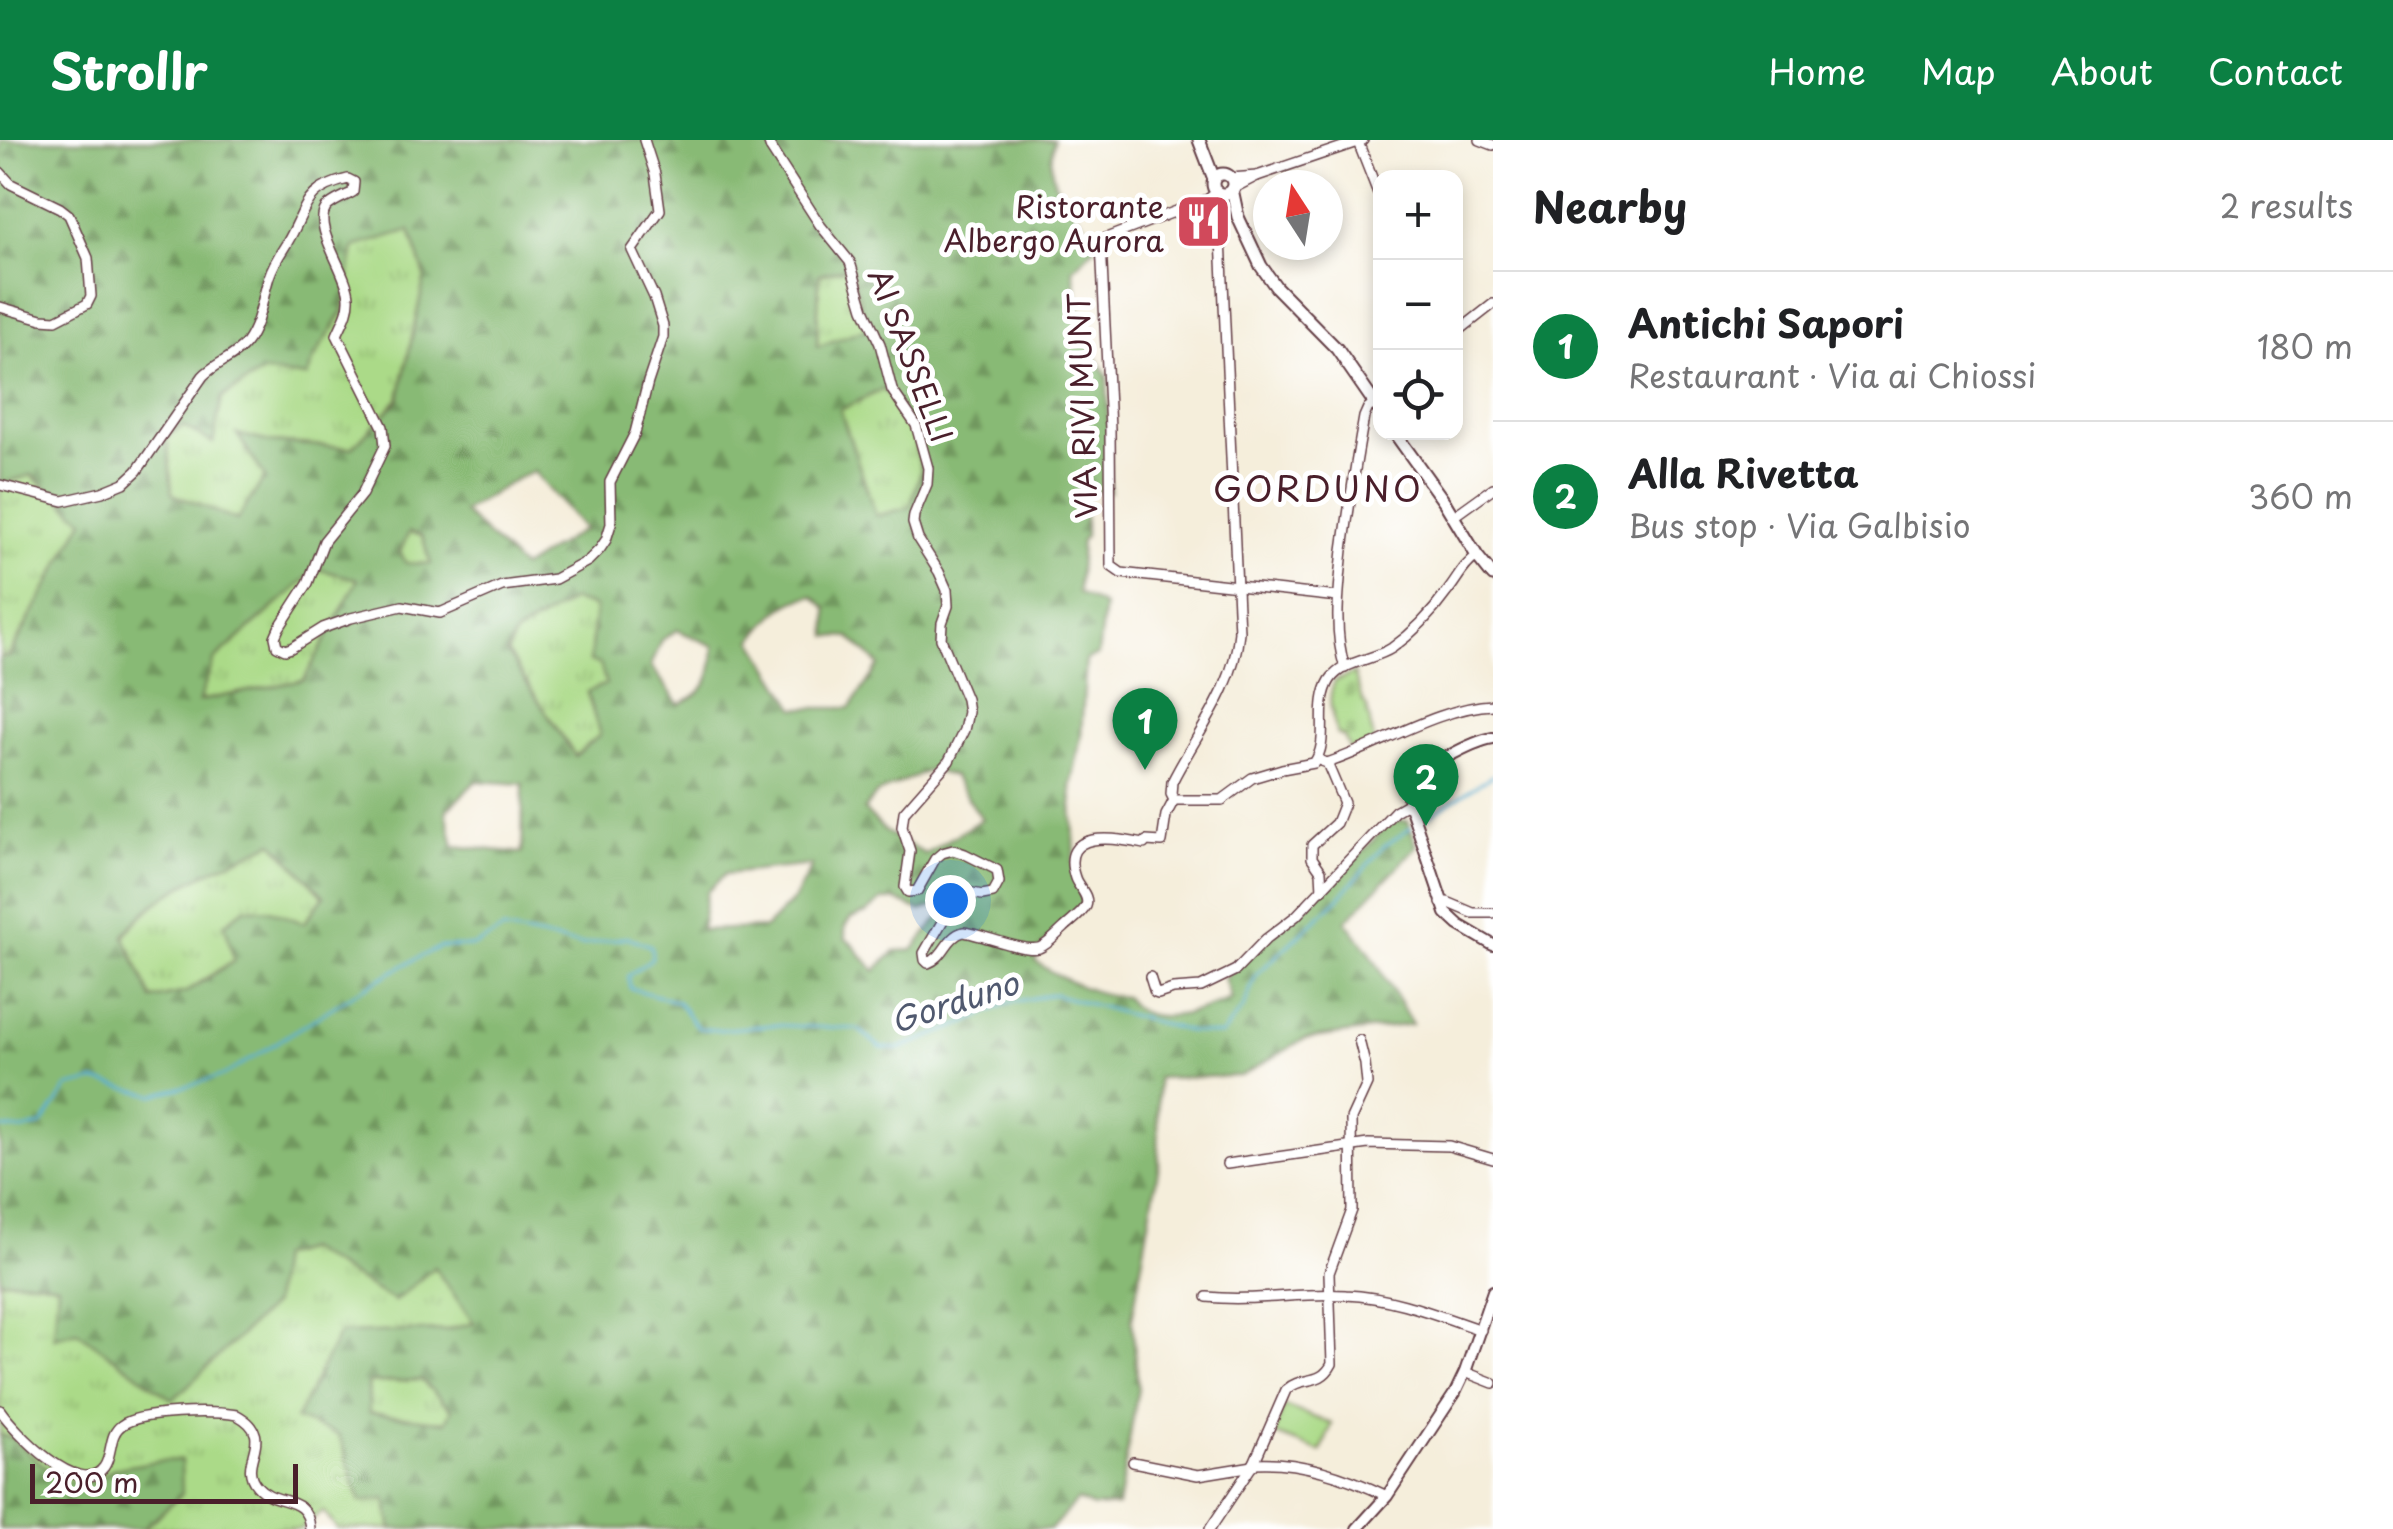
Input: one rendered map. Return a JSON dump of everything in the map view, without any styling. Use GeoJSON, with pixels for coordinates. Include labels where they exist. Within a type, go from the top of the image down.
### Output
{"type":"FeatureCollection","features":[{"type":"Feature","properties":{"kind":"main road"},"geometry":{"type":"LineString","coordinates":[[1202,146],[1268,277],[1338,350],[1373,396]]}},
{"type":"Feature","properties":{"kind":"main road"},"geometry":{"type":"LineString","coordinates":[[1400,440],[1493,576]]}},
{"type":"Feature","properties":{"kind":"street"},"geometry":{"type":"LineString","coordinates":[[0,485],[54,500],[70,500],[128,480],[203,376],[247,341],[258,320],[272,267],[311,196],[348,179],[354,182],[353,192],[329,205],[322,220],[350,298],[337,335],[383,428],[385,446],[362,494],[324,541],[308,583],[279,628],[277,646],[291,648],[323,628],[368,614],[402,606],[440,614],[502,586],[565,575],[588,561],[610,532],[610,482],[636,433],[663,336],[654,298],[632,250],[660,210],[653,165],[644,140]]}},
{"type":"Feature","properties":{"kind":"street","name":"AI SASSELLI"},"geometry":{"type":"LineString","coordinates":[[768,140],[806,205],[850,262],[892,390],[912,417],[922,444],[928,476],[913,523],[947,590],[942,639],[968,706],[964,730],[949,761],[904,812],[902,827],[910,847],[905,887],[910,893],[917,890],[935,859],[953,850],[994,868],[999,875],[993,893],[968,892],[956,899],[924,960],[936,960],[953,936],[963,932],[1032,948],[1045,945],[1085,907],[1087,899],[1072,865],[1077,848],[1087,840],[1162,842],[1166,815],[1174,800]]}},
{"type":"Feature","properties":{"kind":"street"},"geometry":{"type":"LineString","coordinates":[[1480,140],[1493,144]]}},
{"type":"Feature","properties":{"kind":"street"},"geometry":{"type":"LineString","coordinates":[[1373,177],[1361,141],[1223,184],[1239,632],[1220,699],[1173,779],[1170,794],[1174,800],[1222,800],[1252,778],[1366,750],[1452,713],[1493,705]]}},
{"type":"Feature","properties":{"kind":"street"},"geometry":{"type":"LineString","coordinates":[[0,172],[11,184],[70,215],[88,258],[91,296],[87,304],[56,320],[0,307]]}},
{"type":"Feature","properties":{"kind":"street","name":"VIA RIVI MUNT"},"geometry":{"type":"LineString","coordinates":[[1223,184],[1208,199],[1101,243],[1110,429],[1110,562],[1112,568],[1121,572],[1238,586]]}},
{"type":"Feature","properties":{"kind":"street"},"geometry":{"type":"LineString","coordinates":[[1222,226],[1238,217]]}},
{"type":"Feature","properties":{"kind":"street"},"geometry":{"type":"LineString","coordinates":[[1463,328],[1493,304]]}},
{"type":"Feature","properties":{"kind":"street"},"geometry":{"type":"LineString","coordinates":[[1346,668],[1340,646],[1338,597],[1364,417],[1373,404]]}},
{"type":"Feature","properties":{"kind":"street"},"geometry":{"type":"LineString","coordinates":[[1454,516],[1493,488]]}},
{"type":"Feature","properties":{"kind":"street"},"geometry":{"type":"LineString","coordinates":[[1322,890],[1321,871],[1312,858],[1312,845],[1336,823],[1344,803],[1322,762],[1323,697],[1330,679],[1390,649],[1414,630],[1476,556]]}},
{"type":"Feature","properties":{"kind":"street"},"geometry":{"type":"LineString","coordinates":[[1238,586],[1338,597]]}},
{"type":"Feature","properties":{"kind":"street"},"geometry":{"type":"LineString","coordinates":[[1493,738],[1463,747],[1414,781],[1408,792],[1441,902],[1454,922],[1493,946]]}},
{"type":"Feature","properties":{"kind":"street"},"geometry":{"type":"LineString","coordinates":[[1150,978],[1158,994],[1201,987],[1224,978],[1296,916],[1395,811],[1410,805]]}},
{"type":"Feature","properties":{"kind":"street"},"geometry":{"type":"LineString","coordinates":[[1441,902],[1473,914],[1493,913]]}},
{"type":"Feature","properties":{"kind":"street"},"geometry":{"type":"LineString","coordinates":[[1210,1529],[1254,1465],[1286,1390],[1295,1383],[1321,1378],[1330,1368],[1334,1352],[1331,1263],[1352,1210],[1351,1118],[1367,1084],[1359,1040]]}},
{"type":"Feature","properties":{"kind":"street"},"geometry":{"type":"LineString","coordinates":[[1227,1164],[1352,1146],[1435,1144],[1492,1159]]}},
{"type":"Feature","properties":{"kind":"street"},"geometry":{"type":"LineString","coordinates":[[1357,1529],[1388,1496],[1455,1392],[1493,1291]]}},
{"type":"Feature","properties":{"kind":"street"},"geometry":{"type":"LineString","coordinates":[[1207,1297],[1368,1297],[1434,1312],[1480,1330]]}},
{"type":"Feature","properties":{"kind":"street"},"geometry":{"type":"LineString","coordinates":[[1465,1372],[1491,1382]]}},
{"type":"Feature","properties":{"kind":"street"},"geometry":{"type":"LineString","coordinates":[[0,1410],[26,1442],[69,1472],[86,1476],[104,1468],[116,1431],[124,1423],[172,1414],[237,1415],[256,1433],[250,1467],[253,1481],[264,1492],[304,1509],[310,1529]]}},
{"type":"Feature","properties":{"kind":"street"},"geometry":{"type":"LineString","coordinates":[[1133,1462],[1198,1475],[1254,1465],[1289,1464],[1388,1496]]}},
{"type":"Feature","properties":{"kind":"green space"},"geometry":{"type":"Polygon","coordinates":[[[0,140],[1054,140],[1051,159],[1056,186],[1097,245],[1073,269],[1085,340],[1107,375],[1110,492],[1085,490],[1085,536],[1081,540],[1078,593],[1104,606],[1098,655],[1086,660],[1081,736],[1071,788],[1073,861],[1086,904],[1040,948],[1035,961],[1078,985],[1125,997],[1146,1014],[1171,1016],[1196,1011],[1231,999],[1224,978],[1356,859],[1391,820],[1408,821],[1417,846],[1346,921],[1369,951],[1412,1024],[1305,1039],[1241,1076],[1157,1078],[1159,1164],[1132,1319],[1138,1388],[1118,1506],[1093,1507],[1077,1500],[1051,1529],[392,1529],[386,1499],[361,1502],[339,1435],[296,1419],[339,1333],[447,1330],[474,1323],[434,1267],[395,1301],[306,1249],[279,1257],[273,1304],[173,1400],[77,1331],[54,1337],[58,1285],[0,1280],[0,657],[9,657],[84,520],[32,475],[0,484],[0,140]],[[410,230],[354,247],[343,312],[315,356],[307,377],[263,372],[222,397],[213,443],[183,426],[167,436],[172,494],[237,520],[265,477],[237,434],[270,442],[352,448],[399,399],[425,276],[410,230]],[[850,267],[819,274],[817,347],[867,328],[850,267]],[[883,389],[840,410],[876,516],[910,507],[921,471],[911,423],[883,389]],[[534,472],[463,512],[522,568],[584,529],[534,472]],[[409,532],[400,552],[406,563],[431,564],[422,536],[409,532]],[[317,569],[214,660],[199,701],[304,680],[358,579],[317,569]],[[813,596],[786,605],[753,640],[795,708],[850,708],[879,665],[850,637],[828,636],[827,608],[813,596]],[[572,600],[515,634],[507,653],[575,756],[600,735],[587,692],[606,684],[600,664],[590,662],[595,607],[572,600]],[[677,630],[662,640],[651,666],[679,704],[703,688],[712,666],[714,646],[677,630]],[[929,770],[876,794],[864,810],[886,832],[925,854],[982,819],[953,776],[929,770]],[[476,781],[446,811],[454,846],[522,853],[523,784],[476,781]],[[273,842],[212,870],[154,905],[124,936],[152,999],[186,992],[234,961],[225,924],[244,908],[270,910],[304,923],[324,896],[273,842]],[[812,865],[725,874],[707,892],[701,930],[765,928],[794,899],[812,865]],[[882,900],[867,913],[851,918],[845,926],[845,938],[875,971],[895,951],[913,950],[947,903],[920,911],[896,900],[882,900]],[[421,1380],[368,1383],[369,1413],[446,1422],[452,1410],[421,1380]]]}},
{"type":"Feature","properties":{"kind":"green space"},"geometry":{"type":"Polygon","coordinates":[[[410,230],[425,276],[399,398],[352,448],[270,442],[238,435],[265,477],[238,520],[172,494],[167,437],[263,372],[307,377],[315,356],[343,312],[354,246],[410,230]]]}},
{"type":"Feature","properties":{"kind":"green space"},"geometry":{"type":"Polygon","coordinates":[[[850,267],[868,328],[817,347],[819,274],[850,267]]]}},
{"type":"Feature","properties":{"kind":"green space"},"geometry":{"type":"Polygon","coordinates":[[[884,389],[911,423],[921,471],[910,507],[876,516],[840,410],[884,389]]]}},
{"type":"Feature","properties":{"kind":"green space"},"geometry":{"type":"Polygon","coordinates":[[[31,475],[84,520],[8,657],[0,657],[0,484],[31,475]]]}},
{"type":"Feature","properties":{"kind":"green space"},"geometry":{"type":"Polygon","coordinates":[[[408,532],[422,535],[432,564],[406,563],[400,552],[408,532]]]}},
{"type":"Feature","properties":{"kind":"green space"},"geometry":{"type":"Polygon","coordinates":[[[317,569],[359,579],[304,680],[198,701],[214,660],[317,569]]]}},
{"type":"Feature","properties":{"kind":"green space"},"geometry":{"type":"Polygon","coordinates":[[[572,600],[595,606],[590,661],[600,664],[607,684],[587,693],[600,735],[575,756],[507,653],[515,634],[572,600]]]}},
{"type":"Feature","properties":{"kind":"green space"},"geometry":{"type":"Polygon","coordinates":[[[1354,673],[1367,707],[1374,743],[1350,751],[1344,737],[1337,734],[1330,701],[1335,681],[1354,673]]]}},
{"type":"Feature","properties":{"kind":"green space"},"geometry":{"type":"Polygon","coordinates":[[[273,842],[324,896],[304,924],[270,910],[234,960],[186,992],[152,999],[124,937],[154,905],[173,892],[273,842]]]}},
{"type":"Feature","properties":{"kind":"green space"},"geometry":{"type":"Polygon","coordinates":[[[306,1249],[394,1301],[434,1267],[474,1323],[447,1330],[296,1418],[339,1434],[360,1501],[386,1498],[392,1529],[337,1529],[323,1511],[300,1529],[143,1529],[181,1494],[113,1469],[96,1483],[62,1481],[11,1438],[0,1435],[0,1280],[59,1285],[77,1331],[173,1400],[278,1257],[306,1249]]]}},
{"type":"Feature","properties":{"kind":"green space"},"geometry":{"type":"Polygon","coordinates":[[[421,1379],[453,1410],[446,1422],[369,1414],[368,1383],[421,1379]]]}},
{"type":"Feature","properties":{"kind":"green space"},"geometry":{"type":"Polygon","coordinates":[[[1284,1406],[1332,1424],[1321,1452],[1273,1434],[1284,1406]]]}},
{"type":"Feature","properties":{"kind":"green space"},"geometry":{"type":"Polygon","coordinates":[[[0,1435],[11,1438],[62,1481],[96,1482],[113,1469],[181,1460],[182,1494],[143,1529],[0,1529],[0,1435]]]}},
{"type":"Feature","properties":{"kind":"waterway","name":"Gorduno"},"geometry":{"type":"LineString","coordinates":[[1418,823],[1493,775]]}},
{"type":"Feature","properties":{"kind":"waterway","name":"Gorduno"},"geometry":{"type":"LineString","coordinates":[[0,1128],[23,1130],[42,1125],[68,1087],[94,1081],[155,1095],[225,1075],[408,963],[440,947],[474,946],[503,930],[582,945],[627,937],[651,946],[652,958],[628,976],[630,988],[678,1002],[698,1028],[772,1025],[858,1029],[881,1048],[898,1049],[1008,1003],[1054,994],[1191,1032],[1221,1035],[1244,1007],[1256,975],[1338,899],[1383,847],[1411,828]]}},
{"type":"Feature","properties":{"kind":"place","name":"Ristorante Albergo Aurora"},"geometry":{"type":"Point","coordinates":[1203,222]}},
{"type":"Feature","properties":{"kind":"place","name":"Antichi Sapori"},"geometry":{"type":"Point","coordinates":[1145,770]}},
{"type":"Feature","properties":{"kind":"place","name":"Alla Rivetta"},"geometry":{"type":"Point","coordinates":[1426,826]}},
{"type":"Feature","properties":{"kind":"district","name":"GORDUNO"},"geometry":{"type":"Point","coordinates":[1318,487]}}]}
